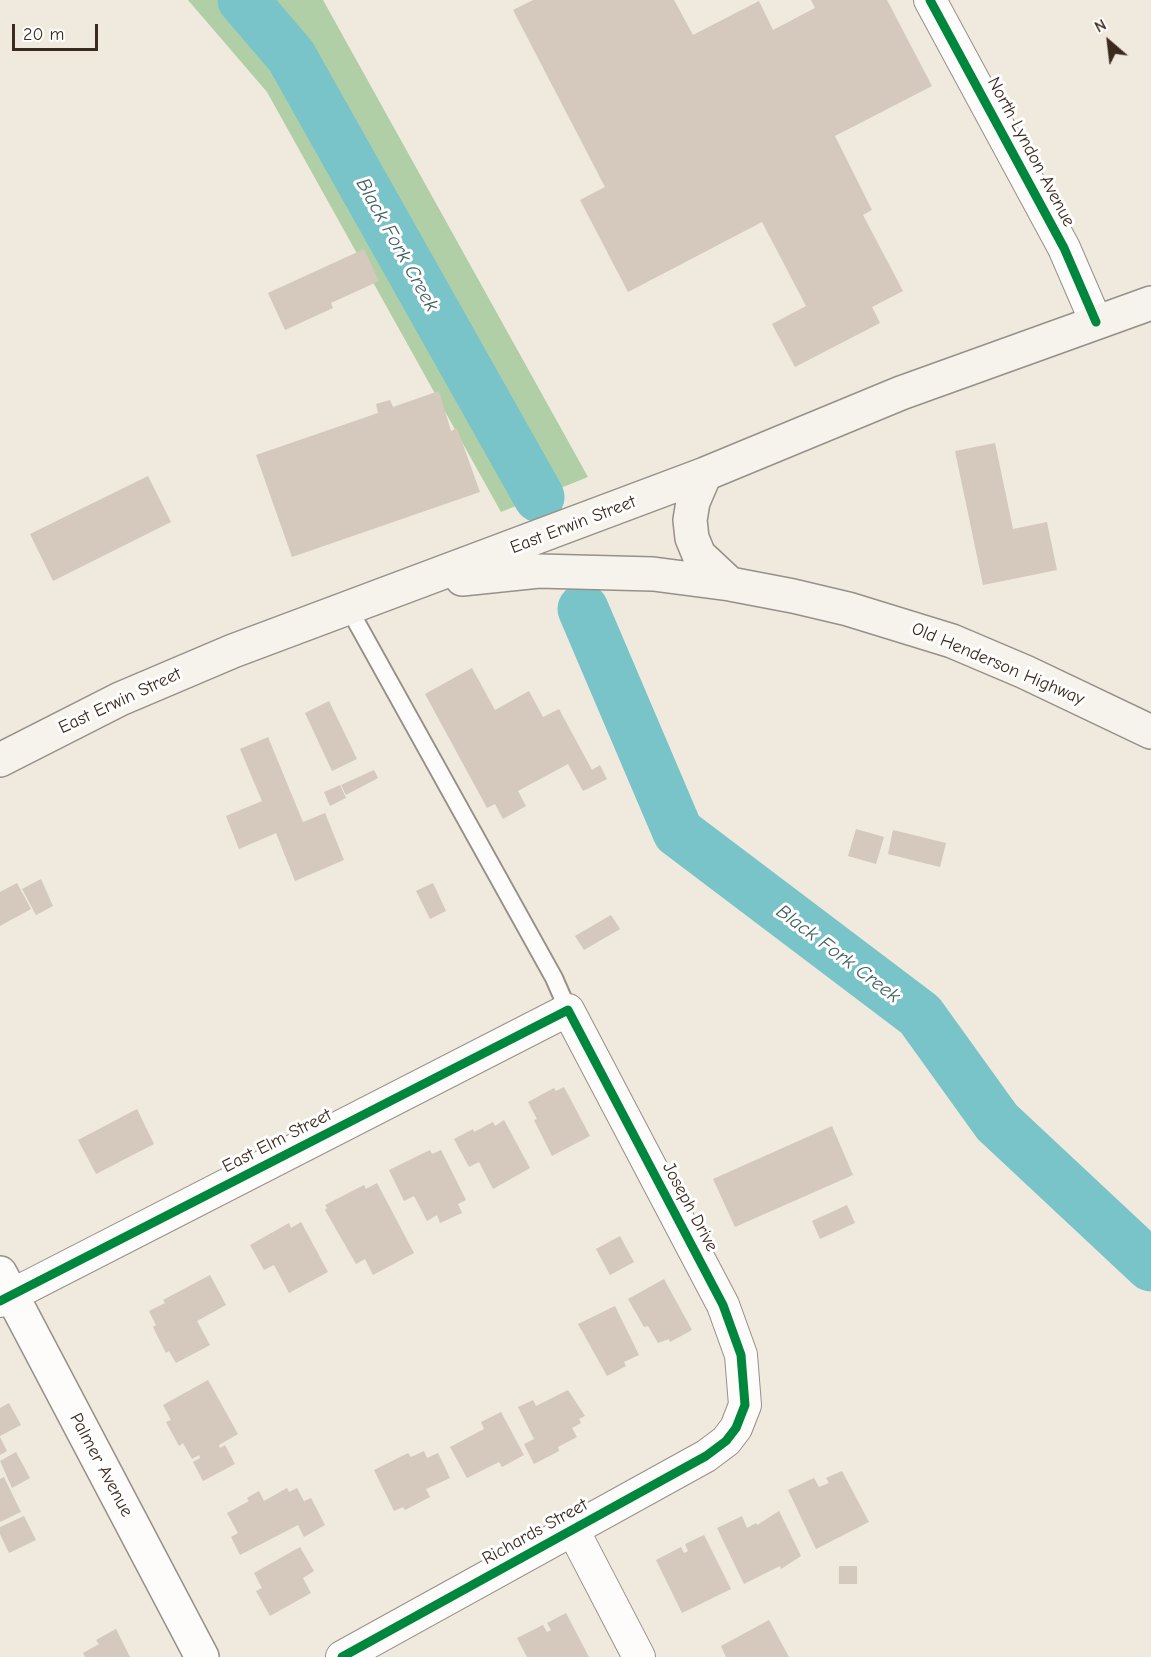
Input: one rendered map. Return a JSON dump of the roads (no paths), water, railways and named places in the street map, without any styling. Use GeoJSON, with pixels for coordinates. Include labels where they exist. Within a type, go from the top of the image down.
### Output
{"type":"FeatureCollection","features":[{"type":"Feature","properties":{"kind":"main road","name":"East Erwin Street"},"geometry":{"type":"LineString","coordinates":[[0,760],[120,699],[174,675],[348,607],[705,474],[902,393],[1151,303]]}},
{"type":"Feature","properties":{"kind":"main road"},"geometry":{"type":"LineString","coordinates":[[705,474],[693,502],[690,520],[692,538],[699,555],[730,584]]}},
{"type":"Feature","properties":{"kind":"main road","name":"Old Henderson Highway"},"geometry":{"type":"LineString","coordinates":[[412,585],[539,571],[653,574],[730,584],[848,609],[952,641],[1025,672],[1151,732]]}},
{"type":"Feature","properties":{"kind":"street","name":"North Lyndon Avenue"},"geometry":{"type":"LineString","coordinates":[[930,0],[1064,248],[1096,322]]}},
{"type":"Feature","properties":{"kind":"street","name":"East Elm Street"},"geometry":{"type":"LineString","coordinates":[[4,1289],[568,1010]]}},
{"type":"Feature","properties":{"kind":"street","name":"Joseph Drive"},"geometry":{"type":"LineString","coordinates":[[568,1010],[723,1305],[741,1355],[745,1387],[745,1405],[736,1428]]}},
{"type":"Feature","properties":{"kind":"street","name":"Palmer Avenue"},"geometry":{"type":"LineString","coordinates":[[4,1289],[202,1657]]}},
{"type":"Feature","properties":{"kind":"street","name":"Richards Street"},"geometry":{"type":"LineString","coordinates":[[342,1657],[706,1455],[726,1441],[736,1428]]}},
{"type":"Feature","properties":{"kind":"street"},"geometry":{"type":"LineString","coordinates":[[573,1530],[639,1657]]}},
{"type":"Feature","properties":{"kind":"lane"},"geometry":{"type":"LineString","coordinates":[[348,607],[555,978],[568,1010]]}},
{"type":"Feature","properties":{"kind":"waterway","name":"Black Fork Creek"},"geometry":{"type":"LineString","coordinates":[[243,0],[291,56],[539,497]]}},
{"type":"Feature","properties":{"kind":"waterway","name":"Black Fork Creek"},"geometry":{"type":"LineString","coordinates":[[583,609],[678,832],[920,1015],[997,1122],[1151,1266]]}}]}
